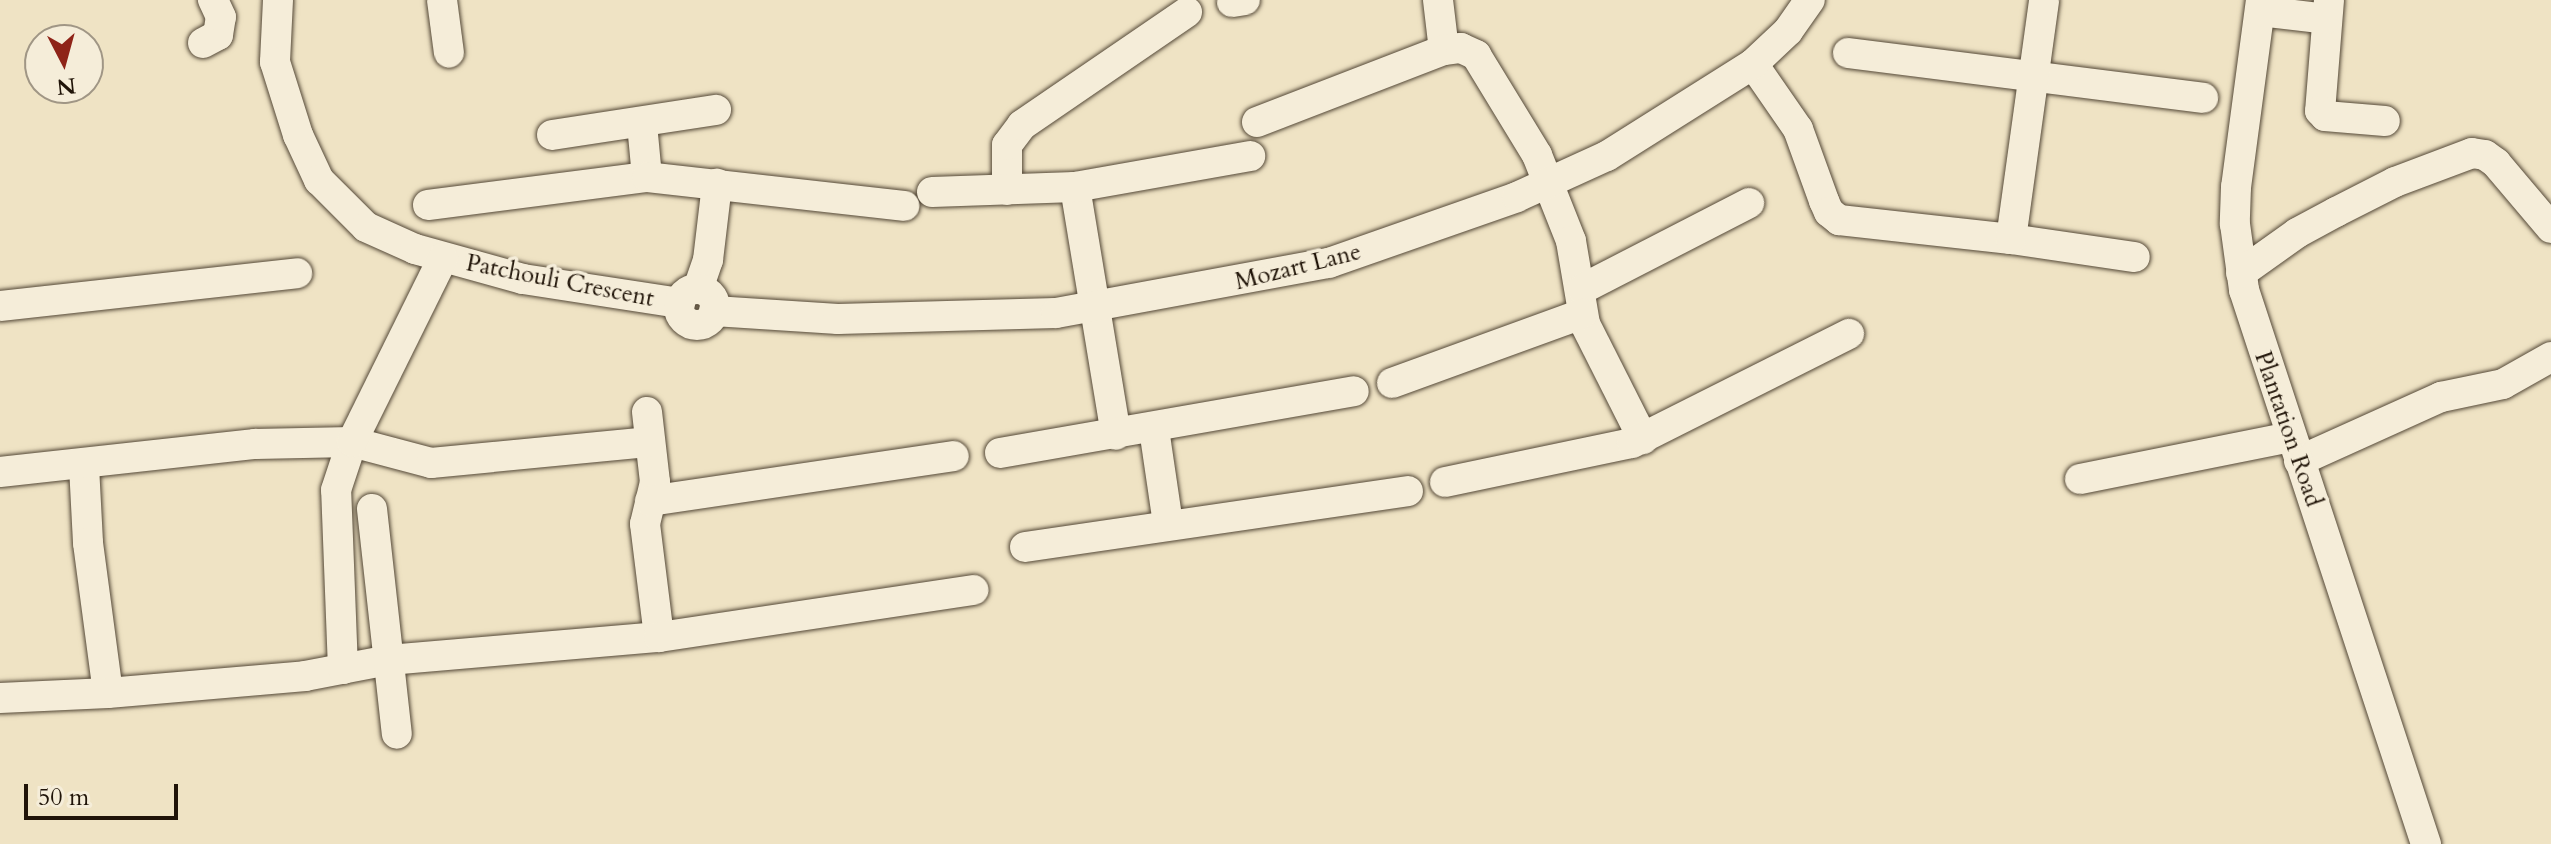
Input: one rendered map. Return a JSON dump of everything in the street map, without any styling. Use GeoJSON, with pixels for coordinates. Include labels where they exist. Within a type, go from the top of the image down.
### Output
{"type":"FeatureCollection","features":[{"type":"Feature","properties":{"kind":"street"},"geometry":{"type":"LineString","coordinates":[[203,43],[218,35],[221,17],[213,0]]}},
{"type":"Feature","properties":{"kind":"street","name":"Patchouli Crescent"},"geometry":{"type":"LineString","coordinates":[[278,0],[275,62],[298,135],[319,180],[366,227],[393,242],[443,258],[547,284],[697,301]]}},
{"type":"Feature","properties":{"kind":"street"},"geometry":{"type":"LineString","coordinates":[[442,0],[449,53]]}},
{"type":"Feature","properties":{"kind":"street"},"geometry":{"type":"LineString","coordinates":[[1438,0],[1444,50]]}},
{"type":"Feature","properties":{"kind":"street","name":"Mozart Lane"},"geometry":{"type":"LineString","coordinates":[[697,301],[838,319],[1014,316],[1095,307],[1309,268],[1546,185],[1625,146],[1753,64],[1788,31],[1810,0]]}},
{"type":"Feature","properties":{"kind":"street"},"geometry":{"type":"LineString","coordinates":[[2011,239],[2044,0]]}},
{"type":"Feature","properties":{"kind":"street"},"geometry":{"type":"LineString","coordinates":[[2260,6],[2328,9],[2320,111],[2325,116],[2385,121]]}},
{"type":"Feature","properties":{"kind":"street","name":"Plantation Road"},"geometry":{"type":"LineString","coordinates":[[2260,6],[2236,187],[2241,273],[2255,334],[2426,844]]}},
{"type":"Feature","properties":{"kind":"street"},"geometry":{"type":"LineString","coordinates":[[1007,190],[1007,145],[1022,125],[1187,12]]}},
{"type":"Feature","properties":{"kind":"street"},"geometry":{"type":"LineString","coordinates":[[1257,122],[1444,50],[1461,48],[1480,59],[1528,136],[1571,241],[1582,301],[1643,439]]}},
{"type":"Feature","properties":{"kind":"street"},"geometry":{"type":"LineString","coordinates":[[1848,53],[2203,98]]}},
{"type":"Feature","properties":{"kind":"street"},"geometry":{"type":"LineString","coordinates":[[1753,64],[1798,129],[1824,201],[1833,217],[1850,223],[2011,239],[2135,257]]}},
{"type":"Feature","properties":{"kind":"street"},"geometry":{"type":"LineString","coordinates":[[552,135],[642,124],[716,110]]}},
{"type":"Feature","properties":{"kind":"street"},"geometry":{"type":"LineString","coordinates":[[642,124],[647,177]]}},
{"type":"Feature","properties":{"kind":"street"},"geometry":{"type":"LineString","coordinates":[[2241,273],[2297,233],[2336,212],[2395,182],[2472,153],[2485,155],[2496,163],[2514,189],[2551,228]]}},
{"type":"Feature","properties":{"kind":"street"},"geometry":{"type":"LineString","coordinates":[[932,192],[1075,187],[1250,156]]}},
{"type":"Feature","properties":{"kind":"street"},"geometry":{"type":"LineString","coordinates":[[428,205],[647,177],[904,206]]}},
{"type":"Feature","properties":{"kind":"street"},"geometry":{"type":"LineString","coordinates":[[697,301],[708,260],[717,184]]}},
{"type":"Feature","properties":{"kind":"street"},"geometry":{"type":"LineString","coordinates":[[1075,187],[1116,435]]}},
{"type":"Feature","properties":{"kind":"street"},"geometry":{"type":"LineString","coordinates":[[1392,383],[1582,301],[1749,203]]}},
{"type":"Feature","properties":{"kind":"street"},"geometry":{"type":"LineString","coordinates":[[343,669],[334,508],[336,490],[352,442],[443,258]]}},
{"type":"Feature","properties":{"kind":"street"},"geometry":{"type":"LineString","coordinates":[[0,306],[297,273]]}},
{"type":"Feature","properties":{"kind":"street"},"geometry":{"type":"LineString","coordinates":[[1445,482],[1595,453],[1643,439],[1849,334]]}},
{"type":"Feature","properties":{"kind":"street"},"geometry":{"type":"LineString","coordinates":[[2080,479],[2295,449],[2441,397],[2503,384],[2551,357]]}},
{"type":"Feature","properties":{"kind":"street"},"geometry":{"type":"LineString","coordinates":[[1000,453],[1154,429],[1354,391]]}},
{"type":"Feature","properties":{"kind":"street"},"geometry":{"type":"LineString","coordinates":[[0,472],[84,466],[255,444],[352,442],[431,463],[649,427],[655,482],[645,524],[659,637]]}},
{"type":"Feature","properties":{"kind":"street"},"geometry":{"type":"LineString","coordinates":[[1154,429],[1168,524]]}},
{"type":"Feature","properties":{"kind":"street"},"geometry":{"type":"LineString","coordinates":[[650,501],[954,456]]}},
{"type":"Feature","properties":{"kind":"street"},"geometry":{"type":"LineString","coordinates":[[84,466],[88,543],[108,693]]}},
{"type":"Feature","properties":{"kind":"street"},"geometry":{"type":"LineString","coordinates":[[1025,547],[1408,491]]}},
{"type":"Feature","properties":{"kind":"street"},"geometry":{"type":"LineString","coordinates":[[372,509],[397,734]]}},
{"type":"Feature","properties":{"kind":"street"},"geometry":{"type":"LineString","coordinates":[[0,698],[108,693],[305,676],[389,660],[659,637],[974,590]]}}]}
